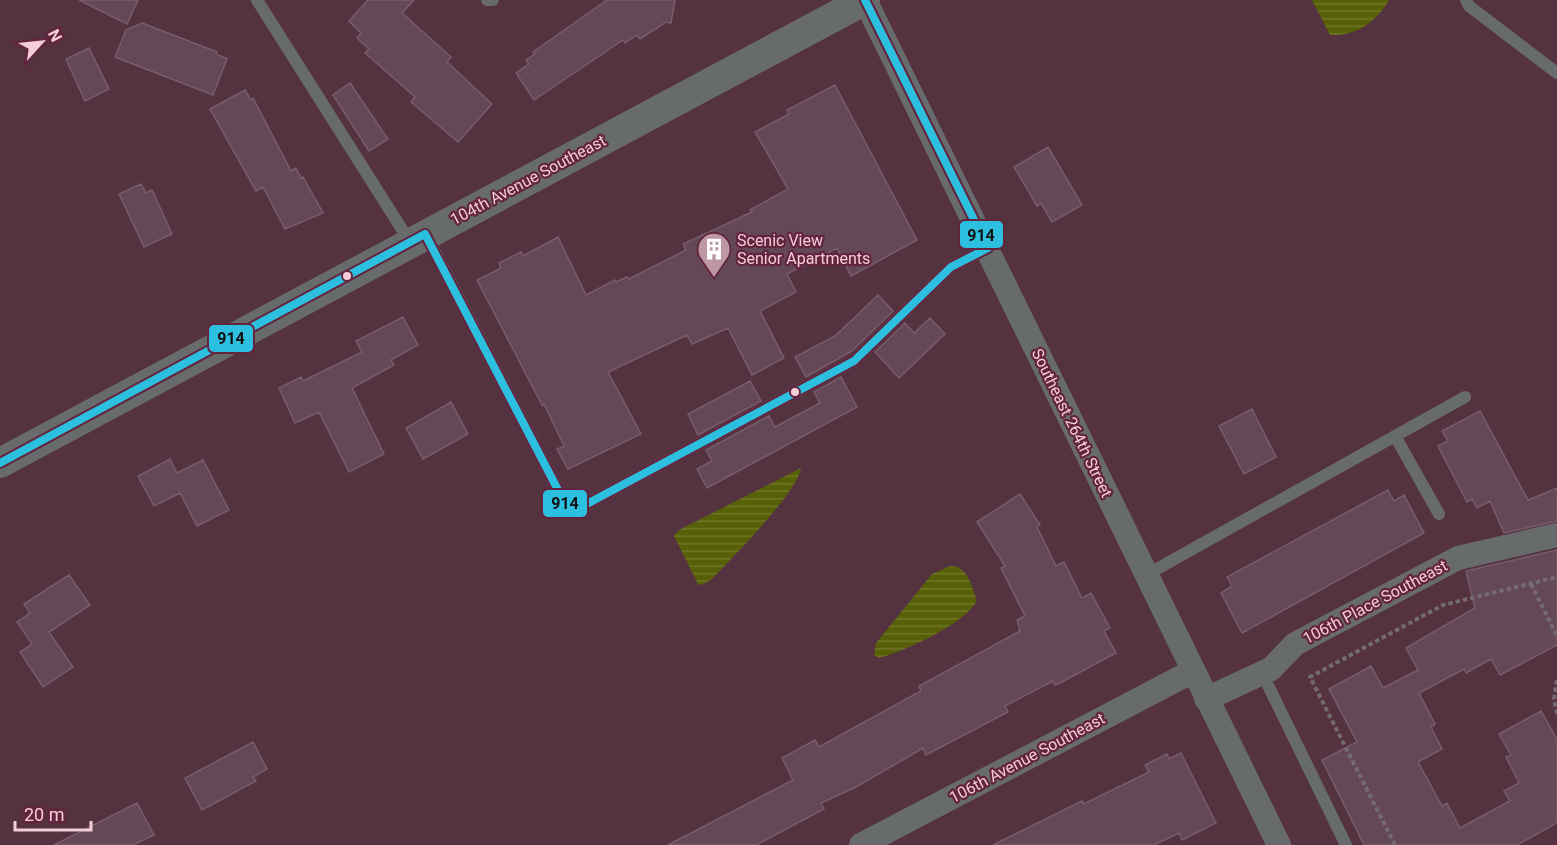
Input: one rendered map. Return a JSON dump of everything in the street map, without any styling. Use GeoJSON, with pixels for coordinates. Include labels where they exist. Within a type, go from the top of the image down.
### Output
{"type":"FeatureCollection","features":[{"type":"Feature","properties":{"kind":"street","name":"104th Avenue Southeast"},"geometry":{"type":"LineString","coordinates":[[0,463],[865,0]]}},
{"type":"Feature","properties":{"kind":"street","name":"Southeast 264th Street"},"geometry":{"type":"LineString","coordinates":[[865,0],[1279,845]]}},
{"type":"Feature","properties":{"kind":"street","name":"106th Place Southeast"},"geometry":{"type":"LineString","coordinates":[[1206,699],[1271,669],[1294,644],[1458,558],[1557,535]]}},
{"type":"Feature","properties":{"kind":"street","name":"106th Avenue Southeast"},"geometry":{"type":"LineString","coordinates":[[861,845],[1192,671]]}},
{"type":"Feature","properties":{"kind":"lane"},"geometry":{"type":"LineString","coordinates":[[257,0],[418,238],[570,513],[854,361],[951,267],[988,248]]}},
{"type":"Feature","properties":{"kind":"lane"},"geometry":{"type":"LineString","coordinates":[[487,0],[493,0]]}},
{"type":"Feature","properties":{"kind":"lane"},"geometry":{"type":"LineString","coordinates":[[1466,0],[1469,6],[1557,73]]}},
{"type":"Feature","properties":{"kind":"lane"},"geometry":{"type":"LineString","coordinates":[[1146,575],[1465,397]]}},
{"type":"Feature","properties":{"kind":"lane"},"geometry":{"type":"LineString","coordinates":[[1395,436],[1439,514]]}},
{"type":"Feature","properties":{"kind":"lane"},"geometry":{"type":"LineString","coordinates":[[1262,673],[1346,845]]}},
{"type":"Feature","properties":{"kind":"path"},"geometry":{"type":"LineString","coordinates":[[1395,845],[1310,677],[1443,605],[1557,578]]}},
{"type":"Feature","properties":{"kind":"path"},"geometry":{"type":"LineString","coordinates":[[1531,584],[1557,636]]}},
{"type":"Feature","properties":{"kind":"path"},"geometry":{"type":"LineString","coordinates":[[1557,680],[1554,699],[1557,714]]}},
{"type":"Feature","properties":{"kind":"shaded area"},"geometry":{"type":"Polygon","coordinates":[[[1312,0],[1389,0],[1378,15],[1365,26],[1349,33],[1330,35],[1312,0]]]}},
{"type":"Feature","properties":{"kind":"shaded area"},"geometry":{"type":"Polygon","coordinates":[[[801,468],[788,493],[762,525],[712,579],[702,585],[698,584],[674,536],[679,530],[801,468]]]}},
{"type":"Feature","properties":{"kind":"shaded area"},"geometry":{"type":"Polygon","coordinates":[[[950,566],[961,569],[968,577],[977,600],[971,609],[948,627],[918,643],[879,658],[874,655],[876,643],[932,574],[950,566]]]}},
{"type":"Feature","properties":{"kind":"building"},"geometry":{"type":"Polygon","coordinates":[[[79,0],[138,0],[127,24],[79,0]]]}},
{"type":"Feature","properties":{"kind":"building"},"geometry":{"type":"Polygon","coordinates":[[[368,0],[414,0],[402,13],[451,57],[447,62],[492,104],[458,142],[411,102],[415,97],[365,53],[369,49],[357,38],[361,33],[349,21],[368,0]]]}},
{"type":"Feature","properties":{"kind":"building"},"geometry":{"type":"Polygon","coordinates":[[[607,0],[675,0],[671,23],[666,22],[640,39],[637,35],[625,43],[623,40],[534,100],[516,73],[529,64],[526,60],[535,54],[533,52],[607,0]]]}},
{"type":"Feature","properties":{"kind":"building"},"geometry":{"type":"Polygon","coordinates":[[[142,23],[217,52],[216,54],[227,59],[213,95],[115,57],[126,30],[142,23]]]}},
{"type":"Feature","properties":{"kind":"building"},"geometry":{"type":"Polygon","coordinates":[[[89,48],[109,89],[85,101],[66,59],[89,48]]]}},
{"type":"Feature","properties":{"kind":"building"},"geometry":{"type":"Polygon","coordinates":[[[350,83],[388,139],[369,151],[333,95],[350,83]]]}},
{"type":"Feature","properties":{"kind":"building","name":"Scenic View Senior Apartments"},"geometry":{"type":"Polygon","coordinates":[[[835,85],[917,240],[851,276],[837,248],[787,274],[796,292],[760,311],[784,358],[752,375],[728,328],[692,344],[687,335],[608,372],[641,434],[568,469],[557,449],[564,446],[544,404],[542,405],[477,280],[501,268],[499,263],[521,252],[523,256],[558,237],[586,295],[615,280],[616,282],[627,277],[629,279],[686,250],[683,244],[752,212],[750,210],[788,189],[755,132],[789,114],[787,110],[835,85]]]}},
{"type":"Feature","properties":{"kind":"building"},"geometry":{"type":"Polygon","coordinates":[[[245,90],[251,100],[253,98],[291,171],[296,168],[301,178],[303,177],[323,213],[285,229],[263,187],[256,191],[210,109],[245,90]]]}},
{"type":"Feature","properties":{"kind":"building"},"geometry":{"type":"Polygon","coordinates":[[[1048,147],[1082,205],[1052,222],[1041,203],[1037,206],[1014,167],[1048,147]]]}},
{"type":"Feature","properties":{"kind":"building"},"geometry":{"type":"Polygon","coordinates":[[[141,184],[146,193],[152,190],[172,234],[144,247],[119,194],[141,184]]]}},
{"type":"Feature","properties":{"kind":"building"},"geometry":{"type":"Polygon","coordinates":[[[878,295],[893,311],[852,351],[806,377],[795,357],[835,336],[878,295]]]}},
{"type":"Feature","properties":{"kind":"building"},"geometry":{"type":"Polygon","coordinates":[[[403,317],[418,345],[391,360],[394,365],[352,388],[384,454],[349,472],[319,412],[295,423],[279,388],[301,377],[303,381],[362,352],[356,341],[403,317]]]}},
{"type":"Feature","properties":{"kind":"building"},"geometry":{"type":"Polygon","coordinates":[[[930,318],[945,334],[899,378],[875,352],[905,323],[914,333],[930,318]]]}},
{"type":"Feature","properties":{"kind":"building"},"geometry":{"type":"Polygon","coordinates":[[[841,377],[857,407],[707,488],[697,469],[712,461],[706,450],[769,416],[775,427],[820,403],[814,392],[841,377]]]}},
{"type":"Feature","properties":{"kind":"building"},"geometry":{"type":"Polygon","coordinates":[[[750,381],[761,401],[698,435],[688,414],[750,381]]]}},
{"type":"Feature","properties":{"kind":"building"},"geometry":{"type":"Polygon","coordinates":[[[451,402],[468,434],[423,459],[406,428],[451,402]]]}},
{"type":"Feature","properties":{"kind":"building"},"geometry":{"type":"Polygon","coordinates":[[[1252,409],[1276,457],[1244,474],[1219,426],[1252,409]]]}},
{"type":"Feature","properties":{"kind":"building"},"geometry":{"type":"Polygon","coordinates":[[[1480,411],[1528,500],[1557,488],[1557,521],[1504,533],[1490,501],[1477,508],[1472,499],[1467,502],[1438,446],[1448,441],[1442,431],[1480,411]]]}},
{"type":"Feature","properties":{"kind":"building"},"geometry":{"type":"Polygon","coordinates":[[[170,459],[177,473],[203,460],[229,510],[197,526],[180,493],[154,506],[138,476],[170,459]]]}},
{"type":"Feature","properties":{"kind":"building"},"geometry":{"type":"Polygon","coordinates":[[[1388,490],[1394,501],[1404,495],[1424,533],[1242,633],[1221,593],[1232,586],[1227,577],[1388,490]]]}},
{"type":"Feature","properties":{"kind":"building"},"geometry":{"type":"Polygon","coordinates":[[[1020,494],[1040,525],[1037,527],[1056,566],[1064,562],[1082,598],[1091,593],[1110,628],[1104,631],[1116,653],[1060,683],[1055,685],[1053,681],[1005,706],[1008,712],[926,755],[923,748],[856,787],[821,803],[824,809],[756,845],[668,845],[793,780],[782,758],[815,740],[819,747],[921,691],[919,686],[1020,631],[1017,620],[1025,616],[1001,568],[1005,566],[977,522],[1020,494]]]}},
{"type":"Feature","properties":{"kind":"building"},"geometry":{"type":"Polygon","coordinates":[[[1557,550],[1557,645],[1500,675],[1491,659],[1466,673],[1464,669],[1419,693],[1435,724],[1431,727],[1442,749],[1418,762],[1442,806],[1447,803],[1460,828],[1510,801],[1504,791],[1519,783],[1506,757],[1511,755],[1499,734],[1541,711],[1557,739],[1557,823],[1517,845],[1364,845],[1322,760],[1357,742],[1329,689],[1371,666],[1383,688],[1418,670],[1406,648],[1475,608],[1466,571],[1557,550]]]}},
{"type":"Feature","properties":{"kind":"building"},"geometry":{"type":"Polygon","coordinates":[[[69,575],[90,605],[49,632],[73,667],[43,687],[20,652],[32,644],[17,622],[30,613],[24,604],[69,575]]]}},
{"type":"Feature","properties":{"kind":"building"},"geometry":{"type":"Polygon","coordinates":[[[253,742],[267,769],[253,777],[256,781],[202,810],[185,778],[253,742]]]}},
{"type":"Feature","properties":{"kind":"building"},"geometry":{"type":"Polygon","coordinates":[[[1181,753],[1216,823],[1182,840],[1179,833],[1154,845],[993,845],[1082,801],[1084,804],[1149,772],[1145,765],[1167,754],[1169,759],[1181,753]]]}},
{"type":"Feature","properties":{"kind":"building"},"geometry":{"type":"Polygon","coordinates":[[[137,803],[154,835],[133,845],[54,845],[137,803]]]}},
{"type":"Feature","properties":{"kind":"transit line","name":"914"},"geometry":{"type":"LineString","coordinates":[[0,463],[425,234],[570,513],[854,361],[951,267],[988,248],[865,0]]}},
{"type":"Feature","properties":{"kind":"place","name":"Scenic View Senior Apartments"},"geometry":{"type":"Point","coordinates":[714,278]}}]}
